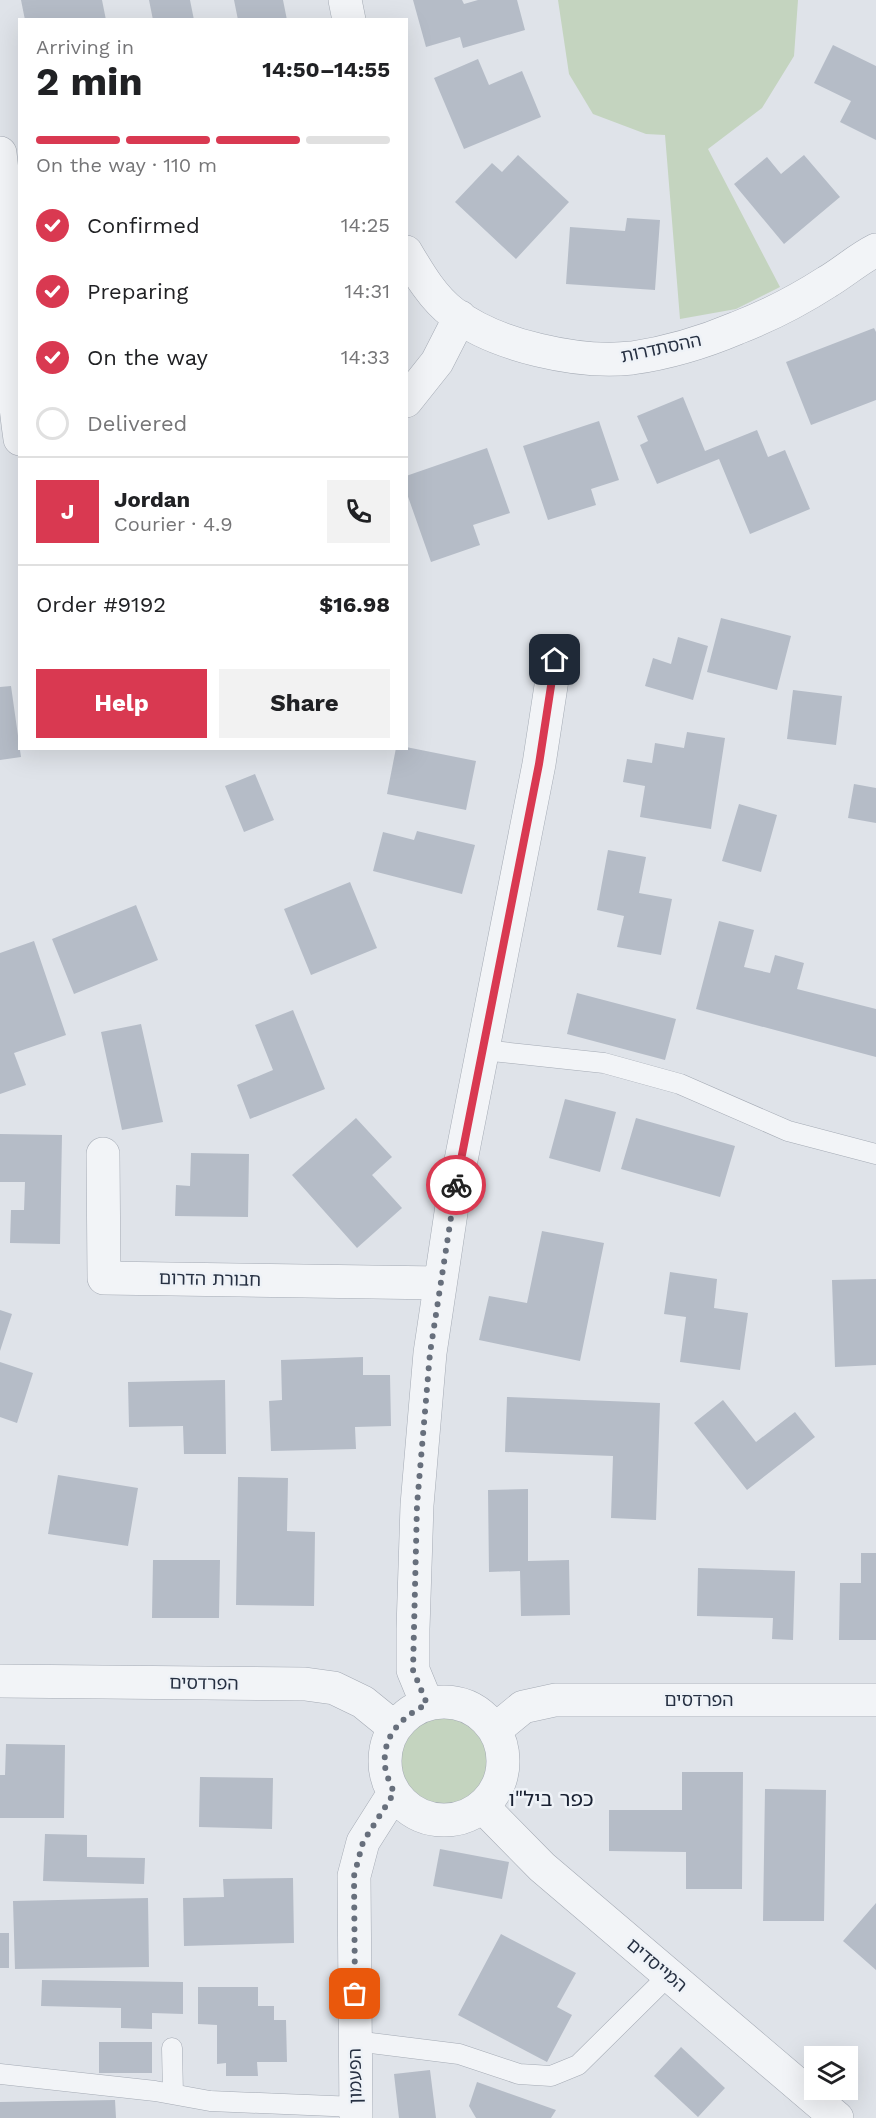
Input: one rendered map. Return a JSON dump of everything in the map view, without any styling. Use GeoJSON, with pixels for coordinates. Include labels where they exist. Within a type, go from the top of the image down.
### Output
{"type":"FeatureCollection","features":[{"type":"Feature","properties":{"kind":"street"},"geometry":{"type":"LineString","coordinates":[[345,0],[349,18]]}},
{"type":"Feature","properties":{"kind":"street"},"geometry":{"type":"LineString","coordinates":[[0,153],[12,374],[18,423]]}},
{"type":"Feature","properties":{"kind":"street","name":"ההסתדרות"},"geometry":{"type":"LineString","coordinates":[[408,255],[437,297],[460,317],[498,337],[545,352],[608,359],[631,358],[666,351],[738,328],[828,282],[870,249]]}},
{"type":"Feature","properties":{"kind":"street"},"geometry":{"type":"LineString","coordinates":[[408,398],[437,362],[460,317]]}},
{"type":"Feature","properties":{"kind":"street"},"geometry":{"type":"LineString","coordinates":[[427,1704],[413,1670],[417,1505],[428,1376],[452,1206],[539,764],[555,660]]}},
{"type":"Feature","properties":{"kind":"street","name":"חבורת הדרום"},"geometry":{"type":"LineString","coordinates":[[104,1154],[104,1278],[440,1283]]}},
{"type":"Feature","properties":{"kind":"street","name":"הפרדסים"},"geometry":{"type":"LineString","coordinates":[[0,1681],[305,1684],[334,1688],[363,1702],[395,1728]]}},
{"type":"Feature","properties":{"kind":"street","name":"הפרדסים"},"geometry":{"type":"LineString","coordinates":[[495,1730],[524,1707],[555,1700],[876,1700]]}},
{"type":"Feature","properties":{"kind":"street"},"geometry":{"type":"LineString","coordinates":[[443,1702],[464,1705],[482,1715],[495,1730],[503,1750],[502,1771],[495,1790],[482,1806],[467,1815],[447,1820],[427,1818],[409,1808],[394,1793],[385,1767],[386,1747],[395,1728],[409,1713],[427,1704],[443,1702]]}},
{"type":"Feature","properties":{"kind":"street","name":"הפעמון"},"geometry":{"type":"LineString","coordinates":[[356,2112],[354,1876],[363,1842],[394,1793]]}},
{"type":"Feature","properties":{"kind":"street","name":"המייסדים"},"geometry":{"type":"LineString","coordinates":[[482,1806],[542,1867],[837,2118]]}},
{"type":"Feature","properties":{"kind":"lane"},"geometry":{"type":"LineString","coordinates":[[483,1050],[604,1063],[680,1084],[788,1131],[876,1154]]}},
{"type":"Feature","properties":{"kind":"lane"},"geometry":{"type":"LineString","coordinates":[[355,2042],[459,2054],[519,2074],[551,2076],[578,2065],[669,1975]]}},
{"type":"Feature","properties":{"kind":"lane"},"geometry":{"type":"LineString","coordinates":[[172,2048],[173,2094]]}},
{"type":"Feature","properties":{"kind":"lane"},"geometry":{"type":"LineString","coordinates":[[0,2074],[173,2094],[210,2101],[356,2112]]}},
{"type":"Feature","properties":{"kind":"green space"},"geometry":{"type":"Polygon","coordinates":[[[558,0],[798,0],[794,56],[762,108],[708,149],[780,287],[736,309],[680,319],[665,135],[646,134],[593,114],[569,74],[558,0]]]}},
{"type":"Feature","properties":{"kind":"green space"},"geometry":{"type":"Polygon","coordinates":[[[444,1717],[461,1720],[475,1730],[485,1744],[488,1761],[485,1778],[475,1792],[461,1802],[444,1805],[427,1802],[413,1792],[403,1778],[400,1761],[403,1744],[413,1730],[427,1720],[444,1717]]]}},
{"type":"Feature","properties":{"kind":"building"},"geometry":{"type":"Polygon","coordinates":[[[21,0],[102,0],[106,18],[25,18],[21,0]]]}},
{"type":"Feature","properties":{"kind":"building"},"geometry":{"type":"Polygon","coordinates":[[[149,0],[190,0],[194,18],[153,18],[149,0]]]}},
{"type":"Feature","properties":{"kind":"building"},"geometry":{"type":"Polygon","coordinates":[[[234,0],[283,0],[287,18],[238,18],[234,0]]]}},
{"type":"Feature","properties":{"kind":"building"},"geometry":{"type":"Polygon","coordinates":[[[413,0],[462,0],[464,4],[478,0],[517,0],[525,30],[463,48],[460,37],[426,47],[413,0]]]}},
{"type":"Feature","properties":{"kind":"building"},"geometry":{"type":"Polygon","coordinates":[[[833,45],[876,66],[876,140],[840,122],[851,101],[814,83],[833,45]]]}},
{"type":"Feature","properties":{"kind":"building"},"geometry":{"type":"Polygon","coordinates":[[[478,59],[489,85],[522,71],[541,117],[464,149],[434,78],[478,59]]]}},
{"type":"Feature","properties":{"kind":"building"},"geometry":{"type":"Polygon","coordinates":[[[518,155],[569,202],[516,259],[455,202],[492,163],[502,172],[518,155]]]}},
{"type":"Feature","properties":{"kind":"building"},"geometry":{"type":"Polygon","coordinates":[[[804,155],[840,197],[784,244],[734,184],[767,157],[781,174],[804,155]]]}},
{"type":"Feature","properties":{"kind":"building"},"geometry":{"type":"Polygon","coordinates":[[[627,218],[660,220],[655,290],[566,284],[570,227],[625,231],[627,218]]]}},
{"type":"Feature","properties":{"kind":"building"},"geometry":{"type":"Polygon","coordinates":[[[874,328],[876,332],[876,400],[811,425],[786,362],[874,328]]]}},
{"type":"Feature","properties":{"kind":"building"},"geometry":{"type":"Polygon","coordinates":[[[683,397],[705,451],[757,430],[768,457],[785,450],[810,509],[750,534],[719,459],[657,484],[640,445],[648,441],[637,416],[683,397]]]}},
{"type":"Feature","properties":{"kind":"building"},"geometry":{"type":"Polygon","coordinates":[[[599,421],[619,480],[591,489],[596,505],[548,520],[523,446],[599,421]]]}},
{"type":"Feature","properties":{"kind":"building"},"geometry":{"type":"Polygon","coordinates":[[[487,448],[510,513],[473,525],[480,545],[431,562],[408,497],[408,475],[487,448]]]}},
{"type":"Feature","properties":{"kind":"building"},"geometry":{"type":"Polygon","coordinates":[[[721,618],[791,636],[777,690],[707,672],[721,618]]]}},
{"type":"Feature","properties":{"kind":"building"},"geometry":{"type":"Polygon","coordinates":[[[678,637],[708,646],[693,700],[645,686],[653,658],[671,664],[678,637]]]}},
{"type":"Feature","properties":{"kind":"building"},"geometry":{"type":"Polygon","coordinates":[[[11,686],[18,750],[20,750],[21,757],[0,760],[0,687],[11,686]]]}},
{"type":"Feature","properties":{"kind":"building"},"geometry":{"type":"Polygon","coordinates":[[[793,690],[842,696],[836,745],[787,739],[793,690]]]}},
{"type":"Feature","properties":{"kind":"building"},"geometry":{"type":"Polygon","coordinates":[[[687,732],[725,738],[711,829],[640,817],[645,786],[623,782],[627,759],[652,763],[655,743],[684,748],[687,732]]]}},
{"type":"Feature","properties":{"kind":"building"},"geometry":{"type":"Polygon","coordinates":[[[408,747],[476,761],[466,810],[387,794],[396,750],[408,750],[408,747]]]}},
{"type":"Feature","properties":{"kind":"building"},"geometry":{"type":"Polygon","coordinates":[[[255,774],[274,820],[244,832],[225,786],[255,774]]]}},
{"type":"Feature","properties":{"kind":"building"},"geometry":{"type":"Polygon","coordinates":[[[854,784],[876,788],[876,823],[848,818],[854,784]]]}},
{"type":"Feature","properties":{"kind":"building"},"geometry":{"type":"Polygon","coordinates":[[[739,804],[777,815],[761,872],[722,861],[739,804]]]}},
{"type":"Feature","properties":{"kind":"building"},"geometry":{"type":"Polygon","coordinates":[[[417,831],[475,845],[462,894],[373,871],[383,832],[414,840],[417,831]]]}},
{"type":"Feature","properties":{"kind":"building"},"geometry":{"type":"Polygon","coordinates":[[[608,850],[646,857],[639,893],[672,899],[661,955],[617,947],[624,916],[597,910],[608,850]]]}},
{"type":"Feature","properties":{"kind":"building"},"geometry":{"type":"Polygon","coordinates":[[[350,882],[377,948],[311,975],[284,909],[350,882]]]}},
{"type":"Feature","properties":{"kind":"building"},"geometry":{"type":"Polygon","coordinates":[[[136,905],[158,960],[74,994],[52,939],[136,905]]]}},
{"type":"Feature","properties":{"kind":"building"},"geometry":{"type":"Polygon","coordinates":[[[719,921],[754,930],[744,967],[770,973],[775,955],[804,963],[797,989],[876,1009],[876,1057],[696,1009],[719,921]]]}},
{"type":"Feature","properties":{"kind":"building"},"geometry":{"type":"Polygon","coordinates":[[[34,941],[66,1035],[14,1053],[26,1085],[0,1094],[0,953],[34,941]]]}},
{"type":"Feature","properties":{"kind":"building"},"geometry":{"type":"Polygon","coordinates":[[[577,993],[676,1019],[665,1060],[567,1034],[577,993]]]}},
{"type":"Feature","properties":{"kind":"building"},"geometry":{"type":"Polygon","coordinates":[[[293,1010],[325,1089],[250,1119],[237,1085],[273,1070],[255,1025],[293,1010]]]}},
{"type":"Feature","properties":{"kind":"building"},"geometry":{"type":"Polygon","coordinates":[[[141,1024],[163,1122],[122,1130],[101,1032],[141,1024]]]}},
{"type":"Feature","properties":{"kind":"building"},"geometry":{"type":"Polygon","coordinates":[[[565,1099],[616,1112],[600,1172],[549,1158],[565,1099]]]}},
{"type":"Feature","properties":{"kind":"building"},"geometry":{"type":"Polygon","coordinates":[[[356,1118],[392,1157],[372,1175],[402,1208],[357,1248],[292,1175],[356,1118]]]}},
{"type":"Feature","properties":{"kind":"building"},"geometry":{"type":"Polygon","coordinates":[[[636,1118],[735,1146],[720,1197],[621,1169],[636,1118]]]}},
{"type":"Feature","properties":{"kind":"building"},"geometry":{"type":"Polygon","coordinates":[[[0,1134],[62,1135],[60,1244],[10,1243],[11,1210],[24,1210],[25,1182],[0,1182],[0,1134]]]}},
{"type":"Feature","properties":{"kind":"building"},"geometry":{"type":"Polygon","coordinates":[[[191,1153],[249,1154],[248,1217],[175,1216],[176,1185],[190,1186],[191,1153]]]}},
{"type":"Feature","properties":{"kind":"building"},"geometry":{"type":"Polygon","coordinates":[[[542,1231],[604,1243],[580,1361],[479,1340],[489,1296],[527,1303],[542,1231]]]}},
{"type":"Feature","properties":{"kind":"building"},"geometry":{"type":"Polygon","coordinates":[[[670,1272],[717,1279],[714,1308],[748,1313],[740,1370],[680,1362],[686,1317],[664,1314],[670,1272]]]}},
{"type":"Feature","properties":{"kind":"building"},"geometry":{"type":"Polygon","coordinates":[[[876,1279],[876,1365],[835,1367],[832,1280],[876,1279]]]}},
{"type":"Feature","properties":{"kind":"building"},"geometry":{"type":"Polygon","coordinates":[[[0,1310],[12,1314],[0,1351],[0,1310]]]}},
{"type":"Feature","properties":{"kind":"building"},"geometry":{"type":"Polygon","coordinates":[[[363,1357],[363,1375],[390,1375],[391,1426],[355,1427],[356,1449],[271,1451],[269,1401],[282,1400],[281,1360],[363,1357]]]}},
{"type":"Feature","properties":{"kind":"building"},"geometry":{"type":"Polygon","coordinates":[[[0,1362],[33,1373],[17,1423],[0,1417],[0,1362]]]}},
{"type":"Feature","properties":{"kind":"building"},"geometry":{"type":"Polygon","coordinates":[[[225,1380],[226,1454],[184,1454],[183,1426],[129,1427],[128,1382],[225,1380]]]}},
{"type":"Feature","properties":{"kind":"building"},"geometry":{"type":"Polygon","coordinates":[[[507,1397],[660,1403],[656,1520],[611,1518],[613,1456],[505,1452],[507,1397]]]}},
{"type":"Feature","properties":{"kind":"building"},"geometry":{"type":"Polygon","coordinates":[[[723,1400],[756,1442],[795,1412],[815,1437],[747,1490],[694,1423],[723,1400]]]}},
{"type":"Feature","properties":{"kind":"building"},"geometry":{"type":"Polygon","coordinates":[[[58,1475],[138,1488],[128,1546],[48,1534],[58,1475]]]}},
{"type":"Feature","properties":{"kind":"building"},"geometry":{"type":"Polygon","coordinates":[[[238,1477],[288,1478],[287,1531],[315,1532],[314,1606],[236,1605],[238,1477]]]}},
{"type":"Feature","properties":{"kind":"building"},"geometry":{"type":"Polygon","coordinates":[[[528,1489],[528,1561],[569,1560],[570,1615],[521,1616],[520,1571],[489,1572],[488,1490],[528,1489]]]}},
{"type":"Feature","properties":{"kind":"building"},"geometry":{"type":"Polygon","coordinates":[[[861,1553],[876,1553],[876,1640],[839,1640],[840,1583],[861,1583],[861,1553]]]}},
{"type":"Feature","properties":{"kind":"building"},"geometry":{"type":"Polygon","coordinates":[[[153,1560],[220,1560],[219,1618],[152,1618],[153,1560]]]}},
{"type":"Feature","properties":{"kind":"building"},"geometry":{"type":"Polygon","coordinates":[[[698,1568],[795,1571],[793,1640],[772,1639],[773,1618],[697,1616],[698,1568]]]}},
{"type":"Feature","properties":{"kind":"building"},"geometry":{"type":"Polygon","coordinates":[[[6,1744],[65,1745],[64,1818],[0,1818],[0,1775],[5,1775],[6,1744]]]}},
{"type":"Feature","properties":{"kind":"building"},"geometry":{"type":"Polygon","coordinates":[[[682,1772],[743,1772],[742,1889],[686,1889],[686,1852],[609,1851],[609,1810],[682,1810],[682,1772]]]}},
{"type":"Feature","properties":{"kind":"building"},"geometry":{"type":"Polygon","coordinates":[[[200,1777],[273,1778],[272,1829],[199,1827],[200,1777]]]}},
{"type":"Feature","properties":{"kind":"building"},"geometry":{"type":"Polygon","coordinates":[[[765,1789],[826,1790],[824,1921],[763,1921],[765,1789]]]}},
{"type":"Feature","properties":{"kind":"building"},"geometry":{"type":"Polygon","coordinates":[[[45,1834],[87,1835],[87,1857],[145,1858],[144,1884],[43,1881],[45,1834]]]}},
{"type":"Feature","properties":{"kind":"building"},"geometry":{"type":"Polygon","coordinates":[[[440,1849],[509,1862],[502,1899],[433,1886],[440,1849]]]}},
{"type":"Feature","properties":{"kind":"building"},"geometry":{"type":"Polygon","coordinates":[[[293,1878],[294,1943],[184,1946],[183,1898],[224,1897],[223,1879],[293,1878]]]}},
{"type":"Feature","properties":{"kind":"building"},"geometry":{"type":"Polygon","coordinates":[[[148,1898],[149,1967],[15,1969],[13,1901],[148,1898]]]}},
{"type":"Feature","properties":{"kind":"building"},"geometry":{"type":"Polygon","coordinates":[[[876,1903],[876,1970],[843,1941],[876,1903]]]}},
{"type":"Feature","properties":{"kind":"building"},"geometry":{"type":"Polygon","coordinates":[[[0,1933],[9,1933],[9,1968],[0,1968],[0,1933]]]}},
{"type":"Feature","properties":{"kind":"building"},"geometry":{"type":"Polygon","coordinates":[[[501,1934],[576,1973],[557,2007],[572,2015],[547,2062],[458,2015],[501,1934]]]}},
{"type":"Feature","properties":{"kind":"building"},"geometry":{"type":"Polygon","coordinates":[[[42,1980],[183,1982],[183,2014],[152,2013],[152,2029],[121,2028],[121,2008],[41,2006],[42,1980]]]}},
{"type":"Feature","properties":{"kind":"building"},"geometry":{"type":"Polygon","coordinates":[[[198,1987],[258,1987],[258,2006],[274,2006],[274,2020],[286,2020],[287,2062],[257,2062],[258,2076],[226,2076],[226,2063],[217,2064],[217,2025],[198,2024],[198,1987]]]}},
{"type":"Feature","properties":{"kind":"building"},"geometry":{"type":"Polygon","coordinates":[[[99,2042],[152,2042],[152,2073],[99,2073],[99,2042]]]}},
{"type":"Feature","properties":{"kind":"building"},"geometry":{"type":"Polygon","coordinates":[[[681,2047],[725,2088],[698,2117],[654,2076],[681,2047]]]}},
{"type":"Feature","properties":{"kind":"building"},"geometry":{"type":"Polygon","coordinates":[[[430,2070],[436,2118],[399,2118],[394,2074],[430,2070]]]}},
{"type":"Feature","properties":{"kind":"building"},"geometry":{"type":"Polygon","coordinates":[[[477,2082],[556,2110],[551,2118],[476,2118],[469,2106],[477,2082]]]}},
{"type":"Feature","properties":{"kind":"building"},"geometry":{"type":"Polygon","coordinates":[[[115,2100],[116,2118],[0,2118],[0,2102],[115,2100]]]}},
{"type":"Feature","properties":{"kind":"way so far"},"geometry":{"type":"LineString","coordinates":[[355,1994],[354,1876],[363,1842],[394,1793],[385,1767],[386,1747],[395,1728],[409,1713],[427,1704],[413,1670],[417,1505],[430,1353],[456,1185]]}},
{"type":"Feature","properties":{"kind":"district","name":"כפר ביל\"ו"},"geometry":{"type":"Point","coordinates":[551,1799]}},
{"type":"Feature","properties":{"kind":"route"},"geometry":{"type":"LineString","coordinates":[[456,1185],[539,764],[555,660]]}}]}
